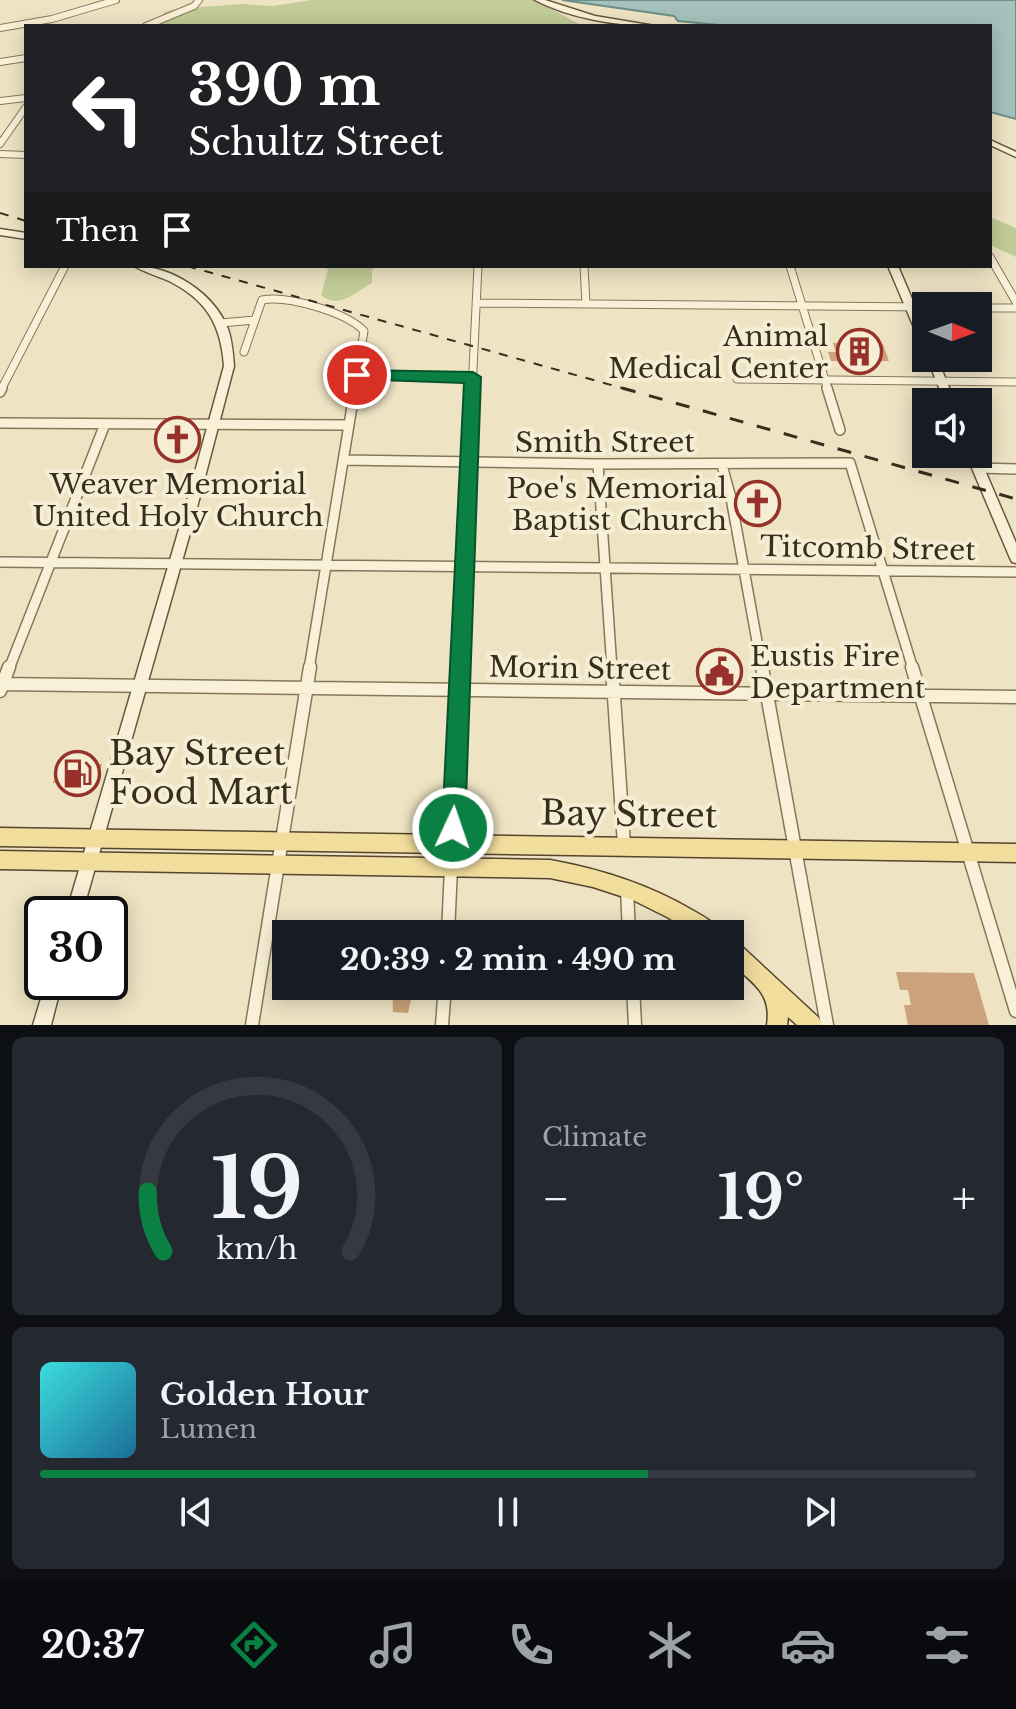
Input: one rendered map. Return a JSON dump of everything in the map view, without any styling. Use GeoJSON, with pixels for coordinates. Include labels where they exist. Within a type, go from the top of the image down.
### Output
{"type":"FeatureCollection","features":[{"type":"Feature","properties":{"kind":"main road","name":"Bay Street"},"geometry":{"type":"LineString","coordinates":[[0,837],[1016,853]]}},
{"type":"Feature","properties":{"kind":"main road","name":"Bay Street"},"geometry":{"type":"LineString","coordinates":[[0,860],[536,868],[590,876],[627,888],[663,903],[689,920]]}},
{"type":"Feature","properties":{"kind":"main road"},"geometry":{"type":"LineString","coordinates":[[744,962],[812,1025]]}},
{"type":"Feature","properties":{"kind":"main road"},"geometry":{"type":"LineString","coordinates":[[775,990],[779,1013],[777,1025]]}},
{"type":"Feature","properties":{"kind":"street"},"geometry":{"type":"LineString","coordinates":[[0,28],[52,19],[116,0]]}},
{"type":"Feature","properties":{"kind":"street"},"geometry":{"type":"LineString","coordinates":[[151,24],[194,6],[199,0]]}},
{"type":"Feature","properties":{"kind":"street"},"geometry":{"type":"LineString","coordinates":[[538,0],[594,18],[638,24]]}},
{"type":"Feature","properties":{"kind":"street"},"geometry":{"type":"LineString","coordinates":[[0,62],[24,58]]}},
{"type":"Feature","properties":{"kind":"street"},"geometry":{"type":"LineString","coordinates":[[0,101],[24,98]]}},
{"type":"Feature","properties":{"kind":"street"},"geometry":{"type":"LineString","coordinates":[[0,144],[24,110]]}},
{"type":"Feature","properties":{"kind":"street"},"geometry":{"type":"LineString","coordinates":[[992,143],[1016,155]]}},
{"type":"Feature","properties":{"kind":"street"},"geometry":{"type":"LineString","coordinates":[[0,154],[24,155]]}},
{"type":"Feature","properties":{"kind":"street"},"geometry":{"type":"LineString","coordinates":[[0,232],[24,236]]}},
{"type":"Feature","properties":{"kind":"street"},"geometry":{"type":"LineString","coordinates":[[992,259],[1016,305],[992,307]]}},
{"type":"Feature","properties":{"kind":"street"},"geometry":{"type":"LineString","coordinates":[[0,392],[64,268]]}},
{"type":"Feature","properties":{"kind":"street"},"geometry":{"type":"LineString","coordinates":[[79,896],[176,564],[229,366],[229,347],[212,308],[185,285],[144,268]]}},
{"type":"Feature","properties":{"kind":"street"},"geometry":{"type":"LineString","coordinates":[[449,920],[478,268]]}},
{"type":"Feature","properties":{"kind":"street"},"geometry":{"type":"LineString","coordinates":[[584,268],[586,304]]}},
{"type":"Feature","properties":{"kind":"street"},"geometry":{"type":"LineString","coordinates":[[791,268],[840,430]]}},
{"type":"Feature","properties":{"kind":"street"},"geometry":{"type":"LineString","coordinates":[[476,303],[911,307],[894,268]]}},
{"type":"Feature","properties":{"kind":"street"},"geometry":{"type":"LineString","coordinates":[[244,352],[262,300],[272,298],[331,313],[361,325],[364,331],[252,1025]]}},
{"type":"Feature","properties":{"kind":"street"},"geometry":{"type":"LineString","coordinates":[[221,323],[255,320]]}},
{"type":"Feature","properties":{"kind":"street"},"geometry":{"type":"LineString","coordinates":[[938,372],[945,388]]}},
{"type":"Feature","properties":{"kind":"street"},"geometry":{"type":"LineString","coordinates":[[357,375],[473,377]]}},
{"type":"Feature","properties":{"kind":"street"},"geometry":{"type":"LineString","coordinates":[[737,379],[1016,382]]}},
{"type":"Feature","properties":{"kind":"street"},"geometry":{"type":"LineString","coordinates":[[0,423],[349,425]]}},
{"type":"Feature","properties":{"kind":"street"},"geometry":{"type":"LineString","coordinates":[[1,687],[105,424]]}},
{"type":"Feature","properties":{"kind":"street","name":"Smith Street"},"geometry":{"type":"LineString","coordinates":[[343,460],[722,465],[850,463],[882,570]]}},
{"type":"Feature","properties":{"kind":"street"},"geometry":{"type":"LineString","coordinates":[[598,464],[624,845]]}},
{"type":"Feature","properties":{"kind":"street"},"geometry":{"type":"LineString","coordinates":[[722,465],[827,1025]]}},
{"type":"Feature","properties":{"kind":"street"},"geometry":{"type":"LineString","coordinates":[[1016,469],[978,468],[1016,558]]}},
{"type":"Feature","properties":{"kind":"street","name":"Titcomb Street"},"geometry":{"type":"LineString","coordinates":[[0,562],[1016,572]]}},
{"type":"Feature","properties":{"kind":"street"},"geometry":{"type":"LineString","coordinates":[[882,570],[1016,1011]]}},
{"type":"Feature","properties":{"kind":"street","name":"Morin Street"},"geometry":{"type":"LineString","coordinates":[[1,687],[1016,697]]}},
{"type":"Feature","properties":{"kind":"street"},"geometry":{"type":"LineString","coordinates":[[627,888],[628,920]]}},
{"type":"Feature","properties":{"kind":"street"},"geometry":{"type":"LineString","coordinates":[[42,1025],[49,1000]]}},
{"type":"Feature","properties":{"kind":"street"},"geometry":{"type":"LineString","coordinates":[[442,1025],[444,1000]]}},
{"type":"Feature","properties":{"kind":"street"},"geometry":{"type":"LineString","coordinates":[[634,1000],[635,1025]]}},
{"type":"Feature","properties":{"kind":"green space"},"geometry":{"type":"Polygon","coordinates":[[[311,0],[535,0],[579,24],[154,24],[165,12],[175,9],[242,4],[273,6],[311,0]]]}},
{"type":"Feature","properties":{"kind":"green space"},"geometry":{"type":"Polygon","coordinates":[[[992,218],[1016,228],[1016,257],[992,246],[992,218]]]}},
{"type":"Feature","properties":{"kind":"green space"},"geometry":{"type":"Polygon","coordinates":[[[326,268],[374,268],[372,283],[346,298],[334,301],[321,295],[328,270],[326,268]]]}},
{"type":"Feature","properties":{"kind":"water"},"geometry":{"type":"Polygon","coordinates":[[[562,0],[1016,0],[1016,119],[992,113],[992,24],[709,24],[678,21],[674,16],[562,0]]]}},
{"type":"Feature","properties":{"kind":"building","name":"Animal Medical Center"},"geometry":{"type":"Polygon","coordinates":[[[833,343],[883,344],[889,361],[831,361],[828,352],[836,352],[833,343]]]}},
{"type":"Feature","properties":{"kind":"building","name":"Bay Street Food Mart"},"geometry":{"type":"Polygon","coordinates":[[[59,764],[102,764],[97,783],[53,783],[59,764]]]}},
{"type":"Feature","properties":{"kind":"building"},"geometry":{"type":"Polygon","coordinates":[[[896,972],[974,973],[989,1025],[908,1025],[904,1005],[911,1005],[908,990],[900,990],[896,972]]]}},
{"type":"Feature","properties":{"kind":"building"},"geometry":{"type":"Polygon","coordinates":[[[393,1000],[411,1000],[408,1013],[393,1012],[393,1000]]]}},
{"type":"Feature","properties":{"kind":"railway"},"geometry":{"type":"LineString","coordinates":[[0,213],[24,220]]}},
{"type":"Feature","properties":{"kind":"railway"},"geometry":{"type":"LineString","coordinates":[[194,268],[629,390]]}},
{"type":"Feature","properties":{"kind":"railway"},"geometry":{"type":"LineString","coordinates":[[622,388],[1016,499]]}},
{"type":"Feature","properties":{"kind":"place","name":"Animal Medical Center"},"geometry":{"type":"Point","coordinates":[859,352]}},
{"type":"Feature","properties":{"kind":"place","name":"Weaver Memorial United Holy Church"},"geometry":{"type":"Point","coordinates":[178,440]}},
{"type":"Feature","properties":{"kind":"place","name":"Poe's Memorial Baptist Church"},"geometry":{"type":"Point","coordinates":[758,504]}},
{"type":"Feature","properties":{"kind":"place","name":"Eustis Fire Department"},"geometry":{"type":"Point","coordinates":[719,672]}},
{"type":"Feature","properties":{"kind":"place","name":"Bay Street Food Mart"},"geometry":{"type":"Point","coordinates":[78,773]}},
{"type":"Feature","properties":{"kind":"route"},"geometry":{"type":"LineString","coordinates":[[357,375],[473,377],[453,828]]}}]}
